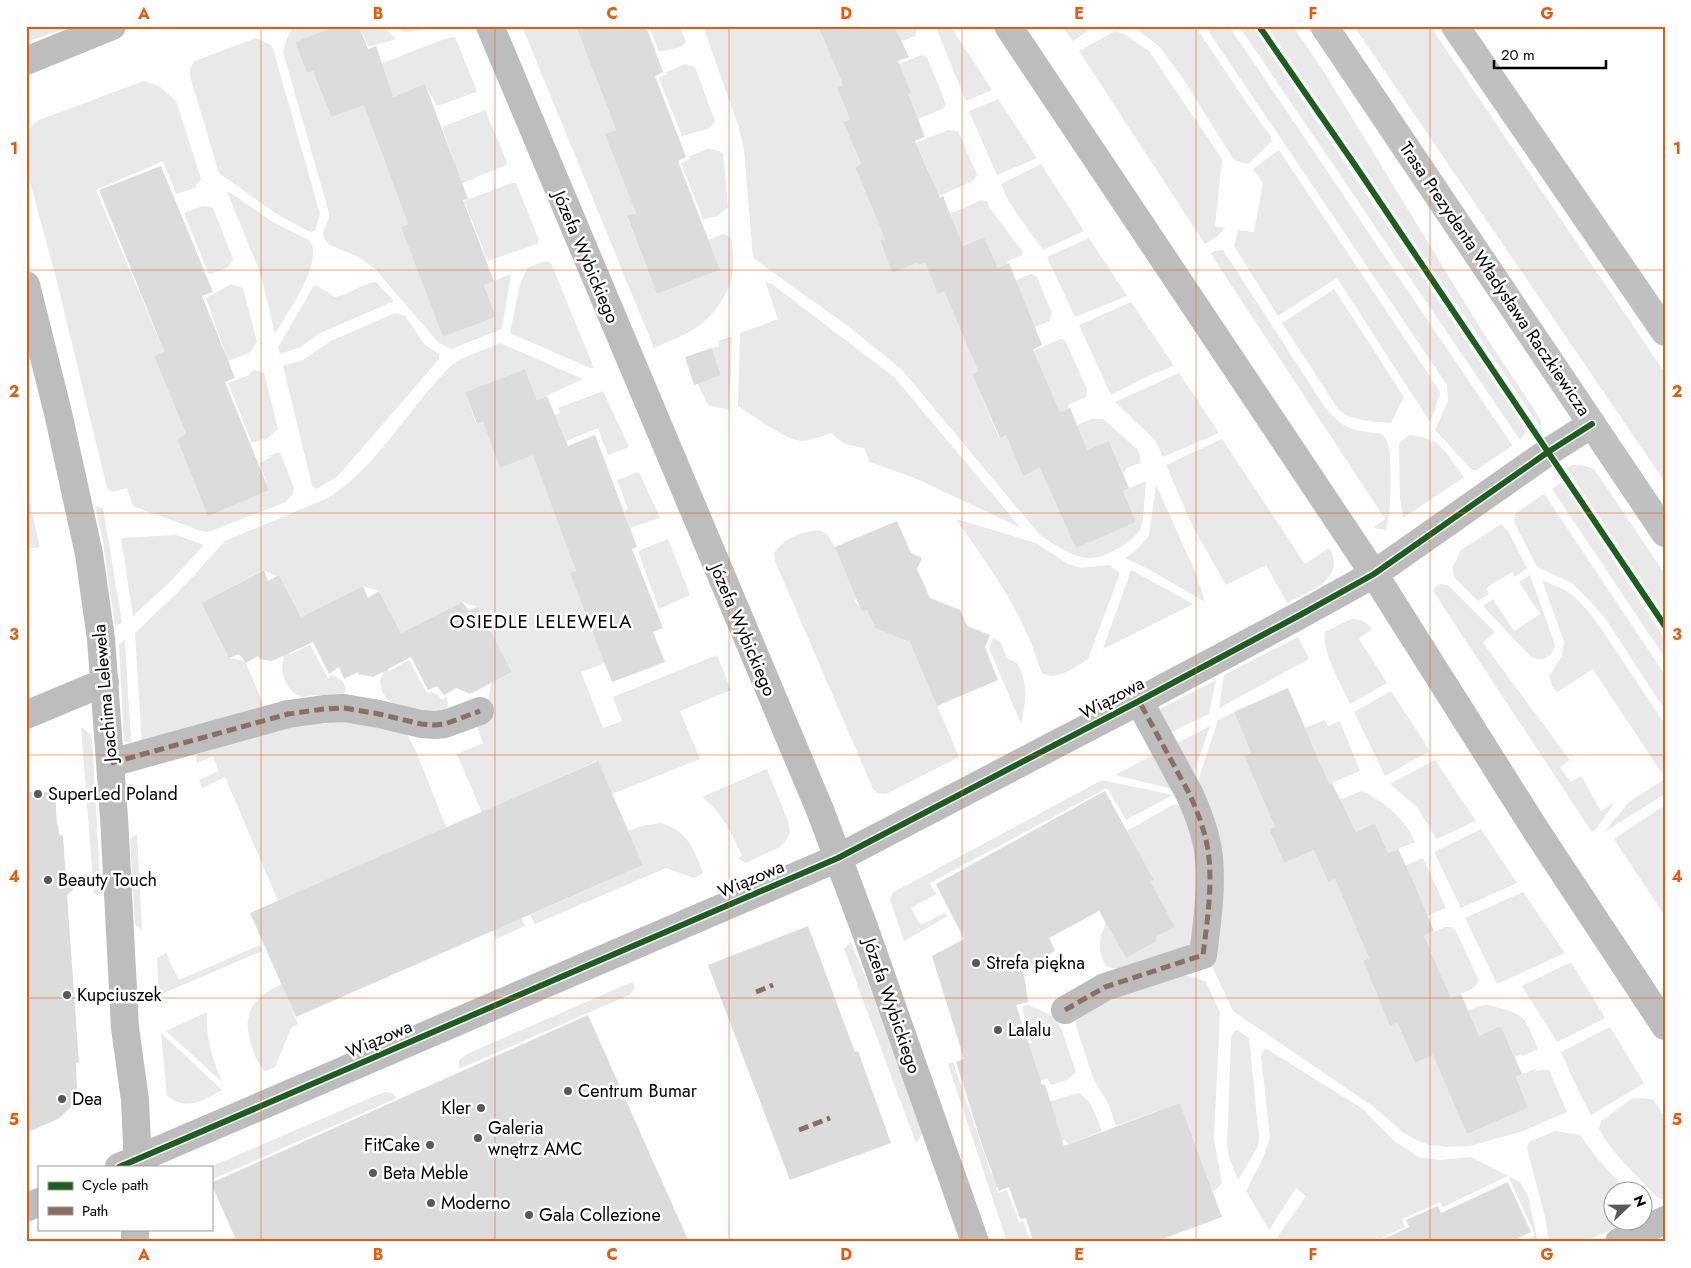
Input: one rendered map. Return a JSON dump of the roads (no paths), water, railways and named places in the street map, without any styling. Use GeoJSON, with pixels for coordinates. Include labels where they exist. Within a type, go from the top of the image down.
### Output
{"type":"FeatureCollection","features":[{"type":"Feature","properties":{"kind":"main road","name":"Trasa Prezydenta Władysława Raczkiewicza"},"geometry":{"type":"LineString","coordinates":[[1324,26],[1665,533]]}},
{"type":"Feature","properties":{"kind":"main road"},"geometry":{"type":"LineString","coordinates":[[1455,26],[1665,332]]}},
{"type":"Feature","properties":{"kind":"street"},"geometry":{"type":"LineString","coordinates":[[26,61],[112,26]]}},
{"type":"Feature","properties":{"kind":"street","name":"Józefa Wybickiego"},"geometry":{"type":"LineString","coordinates":[[490,26],[820,810],[975,1242]]}},
{"type":"Feature","properties":{"kind":"street"},"geometry":{"type":"LineString","coordinates":[[1008,26],[1374,574],[1537,832],[1665,1026]]}},
{"type":"Feature","properties":{"kind":"street","name":"Joachima Lelewela"},"geometry":{"type":"LineString","coordinates":[[26,286],[58,413],[89,554],[101,639],[111,763],[125,1028],[135,1100],[131,1164]]}},
{"type":"Feature","properties":{"kind":"street","name":"Wiązowa"},"geometry":{"type":"LineString","coordinates":[[131,1164],[838,858],[1140,701],[1374,574],[1548,452],[1592,424]]}},
{"type":"Feature","properties":{"kind":"street"},"geometry":{"type":"LineString","coordinates":[[26,716],[105,682]]}},
{"type":"Feature","properties":{"kind":"street"},"geometry":{"type":"LineString","coordinates":[[1065,1010],[1105,987],[1203,954],[1209,910],[1209,858],[1205,838],[1190,795],[1140,701]]}},
{"type":"Feature","properties":{"kind":"street"},"geometry":{"type":"LineString","coordinates":[[111,763],[304,711],[344,708],[434,725],[445,724],[480,711]]}},
{"type":"Feature","properties":{"kind":"street"},"geometry":{"type":"LineString","coordinates":[[26,1208],[38,1202]]}},
{"type":"Feature","properties":{"kind":"street"},"geometry":{"type":"LineString","coordinates":[[1619,1242],[1665,1220]]}},
{"type":"Feature","properties":{"kind":"place","name":"SuperLed Poland"},"geometry":{"type":"Point","coordinates":[38,794]}},
{"type":"Feature","properties":{"kind":"place","name":"Beauty Touch"},"geometry":{"type":"Point","coordinates":[48,880]}},
{"type":"Feature","properties":{"kind":"place","name":"Strefa piękna"},"geometry":{"type":"Point","coordinates":[976,963]}},
{"type":"Feature","properties":{"kind":"place","name":"Kupciuszek"},"geometry":{"type":"Point","coordinates":[67,995]}},
{"type":"Feature","properties":{"kind":"place","name":"Lalalu"},"geometry":{"type":"Point","coordinates":[998,1030]}},
{"type":"Feature","properties":{"kind":"place","name":"Centrum Bumar"},"geometry":{"type":"Point","coordinates":[568,1091]}},
{"type":"Feature","properties":{"kind":"place","name":"Dea"},"geometry":{"type":"Point","coordinates":[62,1099]}},
{"type":"Feature","properties":{"kind":"place","name":"Kler"},"geometry":{"type":"Point","coordinates":[481,1108]}},
{"type":"Feature","properties":{"kind":"place","name":"Galeria wnętrz AMC"},"geometry":{"type":"Point","coordinates":[478,1138]}},
{"type":"Feature","properties":{"kind":"place","name":"FitCake"},"geometry":{"type":"Point","coordinates":[430,1145]}},
{"type":"Feature","properties":{"kind":"place","name":"Beta Meble"},"geometry":{"type":"Point","coordinates":[373,1173]}},
{"type":"Feature","properties":{"kind":"place","name":"Moderno"},"geometry":{"type":"Point","coordinates":[431,1203]}},
{"type":"Feature","properties":{"kind":"place","name":"Gala Collezione"},"geometry":{"type":"Point","coordinates":[529,1215]}},
{"type":"Feature","properties":{"kind":"district","name":"OSIEDLE LELEWELA"},"geometry":{"type":"Point","coordinates":[541,621]}}]}
